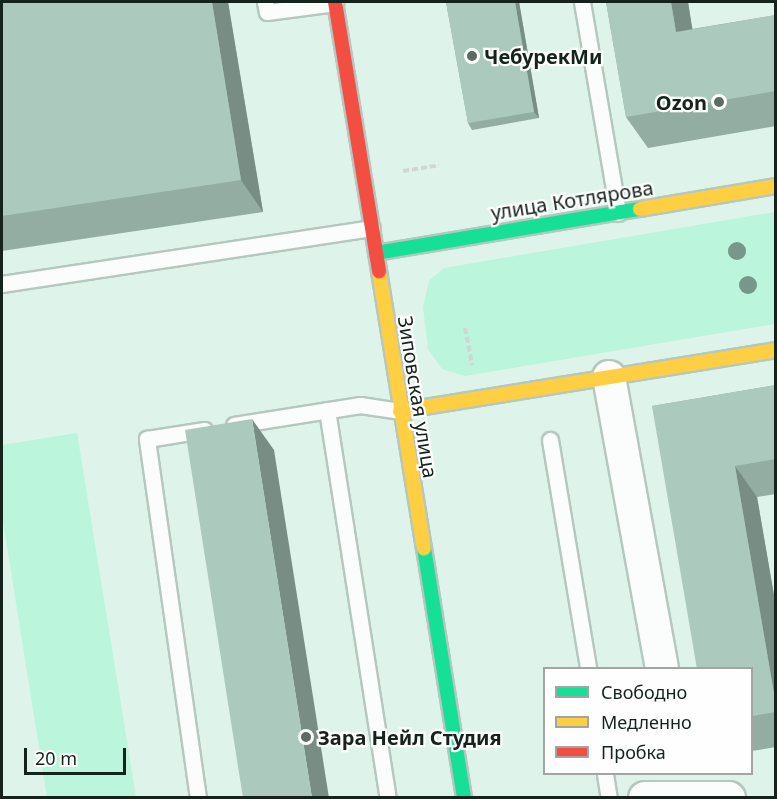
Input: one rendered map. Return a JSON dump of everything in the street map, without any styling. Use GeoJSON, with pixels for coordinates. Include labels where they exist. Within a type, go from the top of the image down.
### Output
{"type":"FeatureCollection","features":[{"type":"Feature","properties":{"kind":"street","name":"Зиповская улица"},"geometry":{"type":"LineString","coordinates":[[335,2],[464,798]]}},
{"type":"Feature","properties":{"kind":"street","name":"улица Котлярова"},"geometry":{"type":"LineString","coordinates":[[376,253],[776,186]]}},
{"type":"Feature","properties":{"kind":"street"},"geometry":{"type":"LineString","coordinates":[[400,411],[776,350]]}},
{"type":"Feature","properties":{"kind":"street"},"geometry":{"type":"LineString","coordinates":[[609,377],[662,667]]}},
{"type":"Feature","properties":{"kind":"street"},"geometry":{"type":"LineString","coordinates":[[645,798],[683,784],[729,798]]}},
{"type":"Feature","properties":{"kind":"lane"},"geometry":{"type":"LineString","coordinates":[[266,2],[267,12],[335,2]]}},
{"type":"Feature","properties":{"kind":"lane"},"geometry":{"type":"LineString","coordinates":[[582,2],[618,213]]}},
{"type":"Feature","properties":{"kind":"lane"},"geometry":{"type":"LineString","coordinates":[[2,284],[372,228]]}},
{"type":"Feature","properties":{"kind":"lane"},"geometry":{"type":"LineString","coordinates":[[198,798],[147,440],[360,405],[400,411]]}},
{"type":"Feature","properties":{"kind":"lane"},"geometry":{"type":"LineString","coordinates":[[327,410],[388,798]]}},
{"type":"Feature","properties":{"kind":"lane"},"geometry":{"type":"LineString","coordinates":[[550,440],[588,667]]}},
{"type":"Feature","properties":{"kind":"lane"},"geometry":{"type":"LineString","coordinates":[[605,775],[609,798]]}},
{"type":"Feature","properties":{"kind":"path"},"geometry":{"type":"LineString","coordinates":[[403,171],[439,165]]}},
{"type":"Feature","properties":{"kind":"green space"},"geometry":{"type":"Polygon","coordinates":[[[775,212],[775,324],[465,376],[442,369],[428,349],[423,307],[429,281],[444,268],[775,212]]]}},
{"type":"Feature","properties":{"kind":"green space"},"geometry":{"type":"Polygon","coordinates":[[[77,433],[136,797],[47,797],[2,515],[2,445],[77,433]]]}},
{"type":"Feature","properties":{"kind":"building"},"geometry":{"type":"Polygon","coordinates":[[[2,2],[212,2],[241,180],[2,216],[2,2]]]}},
{"type":"Feature","properties":{"kind":"building"},"geometry":{"type":"Polygon","coordinates":[[[446,2],[515,2],[534,112],[468,123],[446,2]]]}},
{"type":"Feature","properties":{"kind":"building"},"geometry":{"type":"Polygon","coordinates":[[[606,2],[671,2],[676,32],[776,15],[776,91],[626,117],[606,2]]]}},
{"type":"Feature","properties":{"kind":"building"},"geometry":{"type":"Polygon","coordinates":[[[776,385],[776,459],[735,466],[776,712],[753,716],[753,667],[697,667],[652,406],[776,385]]]}},
{"type":"Feature","properties":{"kind":"building"},"geometry":{"type":"Polygon","coordinates":[[[252,419],[312,798],[243,798],[185,430],[252,419]]]}},
{"type":"Feature","properties":{"kind":"traffic: fast"},"geometry":{"type":"LineString","coordinates":[[376,253],[640,209]]}},
{"type":"Feature","properties":{"kind":"traffic: fast"},"geometry":{"type":"LineString","coordinates":[[424,548],[464,798]]}},
{"type":"Feature","properties":{"kind":"traffic: slow"},"geometry":{"type":"LineString","coordinates":[[640,209],[776,186]]}},
{"type":"Feature","properties":{"kind":"traffic: slow"},"geometry":{"type":"LineString","coordinates":[[379,271],[424,548]]}},
{"type":"Feature","properties":{"kind":"traffic: slow"},"geometry":{"type":"LineString","coordinates":[[400,411],[776,350]]}},
{"type":"Feature","properties":{"kind":"traffic: jam"},"geometry":{"type":"LineString","coordinates":[[335,2],[379,271]]}},
{"type":"Feature","properties":{"kind":"place","name":"ЧебурекМи"},"geometry":{"type":"Point","coordinates":[472,56]}},
{"type":"Feature","properties":{"kind":"place","name":"Ozon"},"geometry":{"type":"Point","coordinates":[719,102]}},
{"type":"Feature","properties":{"kind":"place","name":"Зара Нейл Студия"},"geometry":{"type":"Point","coordinates":[306,737]}}]}
